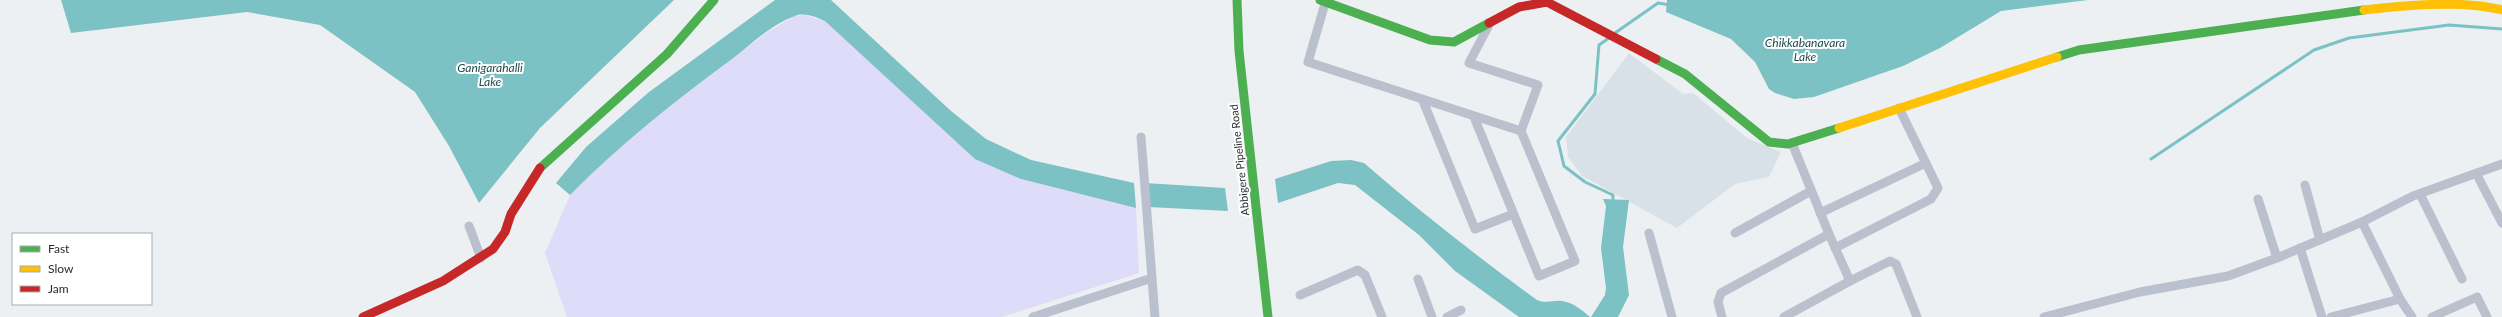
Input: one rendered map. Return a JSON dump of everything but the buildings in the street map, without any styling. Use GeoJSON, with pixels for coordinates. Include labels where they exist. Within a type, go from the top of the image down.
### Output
{"type":"FeatureCollection","features":[{"type":"Feature","properties":{"kind":"street"},"geometry":{"type":"LineString","coordinates":[[363,317],[443,281],[481,258],[493,248],[505,232],[511,214],[540,168],[668,54],[714,0]]}},
{"type":"Feature","properties":{"kind":"street","name":"Abbigere Pipeline Road"},"geometry":{"type":"LineString","coordinates":[[1237,0],[1239,51],[1268,317]]}},
{"type":"Feature","properties":{"kind":"street"},"geometry":{"type":"LineString","coordinates":[[1521,131],[1423,101],[1308,62],[1324,1],[1430,40],[1443,42],[1454,42],[1519,7],[1539,1],[1547,2],[1684,74],[1759,136],[1769,142],[1788,144],[2080,50],[2438,0],[2489,4],[2502,10]]}},
{"type":"Feature","properties":{"kind":"street"},"geometry":{"type":"LineString","coordinates":[[1474,117],[1539,276],[1575,261],[1521,131],[1538,85],[1469,63],[1490,23]]}},
{"type":"Feature","properties":{"kind":"street"},"geometry":{"type":"LineString","coordinates":[[1423,101],[1475,229],[1513,214]]}},
{"type":"Feature","properties":{"kind":"street"},"geometry":{"type":"LineString","coordinates":[[1835,248],[1931,199],[1938,188],[1899,108]]}},
{"type":"Feature","properties":{"kind":"street"},"geometry":{"type":"LineString","coordinates":[[1141,137],[1155,317]]}},
{"type":"Feature","properties":{"kind":"street"},"geometry":{"type":"LineString","coordinates":[[1792,143],[1820,213],[1850,281]]}},
{"type":"Feature","properties":{"kind":"street"},"geometry":{"type":"LineString","coordinates":[[1820,213],[1926,163]]}},
{"type":"Feature","properties":{"kind":"street"},"geometry":{"type":"LineString","coordinates":[[2044,317],[2140,292],[2217,279],[2276,258],[2320,240],[2420,194],[2477,175],[2502,164]]}},
{"type":"Feature","properties":{"kind":"street"},"geometry":{"type":"LineString","coordinates":[[2477,175],[2502,223]]}},
{"type":"Feature","properties":{"kind":"street"},"geometry":{"type":"LineString","coordinates":[[2305,185],[2320,240]]}},
{"type":"Feature","properties":{"kind":"street"},"geometry":{"type":"LineString","coordinates":[[1735,233],[1811,191]]}},
{"type":"Feature","properties":{"kind":"street"},"geometry":{"type":"LineString","coordinates":[[2420,194],[2462,279]]}},
{"type":"Feature","properties":{"kind":"street"},"geometry":{"type":"LineString","coordinates":[[2258,199],[2276,258]]}},
{"type":"Feature","properties":{"kind":"street"},"geometry":{"type":"LineString","coordinates":[[2362,222],[2400,299],[2412,317]]}},
{"type":"Feature","properties":{"kind":"street"},"geometry":{"type":"LineString","coordinates":[[469,226],[481,258]]}},
{"type":"Feature","properties":{"kind":"street"},"geometry":{"type":"LineString","coordinates":[[1649,233],[1672,317]]}},
{"type":"Feature","properties":{"kind":"street"},"geometry":{"type":"LineString","coordinates":[[1722,317],[1718,302],[1721,293],[1829,234]]}},
{"type":"Feature","properties":{"kind":"street"},"geometry":{"type":"LineString","coordinates":[[2300,248],[2322,317]]}},
{"type":"Feature","properties":{"kind":"street"},"geometry":{"type":"LineString","coordinates":[[1784,317],[1890,261],[1896,264],[1917,317]]}},
{"type":"Feature","properties":{"kind":"street"},"geometry":{"type":"LineString","coordinates":[[1300,295],[1358,270],[1366,275],[1382,317]]}},
{"type":"Feature","properties":{"kind":"street"},"geometry":{"type":"LineString","coordinates":[[1033,317],[1152,278]]}},
{"type":"Feature","properties":{"kind":"street"},"geometry":{"type":"LineString","coordinates":[[1418,279],[1432,317]]}},
{"type":"Feature","properties":{"kind":"street"},"geometry":{"type":"LineString","coordinates":[[2432,317],[2477,297],[2487,317]]}},
{"type":"Feature","properties":{"kind":"street"},"geometry":{"type":"LineString","coordinates":[[2331,317],[2400,299]]}},
{"type":"Feature","properties":{"kind":"street"},"geometry":{"type":"LineString","coordinates":[[1447,317],[1461,310]]}},
{"type":"Feature","properties":{"kind":"shaded area"},"geometry":{"type":"Polygon","coordinates":[[[806,15],[826,22],[1021,179],[1136,208],[1139,273],[1002,317],[567,317],[545,253],[570,195],[605,158],[658,114],[769,31],[795,16],[806,15]]]}},
{"type":"Feature","properties":{"kind":"shaded area"},"geometry":{"type":"Polygon","coordinates":[[[1629,53],[1683,94],[1693,93],[1747,138],[1781,152],[1769,177],[1735,184],[1677,228],[1582,176],[1568,157],[1566,137],[1629,53]]]}},
{"type":"Feature","properties":{"kind":"water","name":"Ganigarahalli Lake"},"geometry":{"type":"Polygon","coordinates":[[[61,0],[674,0],[540,128],[479,203],[449,146],[415,92],[320,25],[247,12],[71,33],[61,0]]]}},
{"type":"Feature","properties":{"kind":"water"},"geometry":{"type":"Polygon","coordinates":[[[775,0],[831,0],[951,111],[986,139],[1031,160],[1134,183],[1136,208],[1021,179],[975,159],[826,22],[807,15],[799,15],[786,20],[770,29],[754,41],[648,124],[608,158],[570,195],[556,183],[586,147],[649,92],[775,0]]]}},
{"type":"Feature","properties":{"kind":"water","name":"Chikkabanavara Lake"},"geometry":{"type":"Polygon","coordinates":[[[1667,0],[2088,0],[2001,11],[1940,48],[1903,66],[1814,97],[1794,99],[1775,93],[1769,89],[1755,62],[1731,39],[1666,12],[1667,0]]]}},
{"type":"Feature","properties":{"kind":"water"},"geometry":{"type":"Polygon","coordinates":[[[1351,160],[1364,163],[1406,199],[1537,300],[1543,302],[1562,301],[1570,303],[1578,307],[1590,317],[1519,317],[1455,271],[1419,235],[1355,185],[1338,183],[1278,203],[1275,179],[1331,161],[1351,160]]]}},
{"type":"Feature","properties":{"kind":"water"},"geometry":{"type":"Polygon","coordinates":[[[1145,183],[1225,188],[1228,211],[1148,207],[1145,183]]]}},
{"type":"Feature","properties":{"kind":"water"},"geometry":{"type":"Polygon","coordinates":[[[1603,199],[1629,200],[1623,247],[1629,295],[1618,317],[1591,317],[1605,295],[1606,288],[1601,248],[1606,206],[1603,199]]]}},
{"type":"Feature","properties":{"kind":"waterway"},"geometry":{"type":"LineString","coordinates":[[1615,33],[1658,3],[1670,5]]}},
{"type":"Feature","properties":{"kind":"waterway"},"geometry":{"type":"LineString","coordinates":[[2151,159],[2314,50],[2349,38],[2449,25],[2502,29]]}},
{"type":"Feature","properties":{"kind":"waterway"},"geometry":{"type":"LineString","coordinates":[[1609,38],[1599,45],[1595,94],[1558,141],[1564,166],[1585,182],[1613,195],[1613,202]]}},
{"type":"Feature","properties":{"kind":"traffic: fast"},"geometry":{"type":"LineString","coordinates":[[540,168],[667,54],[714,0]]}},
{"type":"Feature","properties":{"kind":"traffic: fast"},"geometry":{"type":"LineString","coordinates":[[1237,0],[1239,51],[1268,317]]}},
{"type":"Feature","properties":{"kind":"traffic: fast"},"geometry":{"type":"LineString","coordinates":[[1320,0],[1430,40],[1454,42],[1489,23]]}},
{"type":"Feature","properties":{"kind":"traffic: fast"},"geometry":{"type":"LineString","coordinates":[[2057,57],[2079,50],[2364,10]]}},
{"type":"Feature","properties":{"kind":"traffic: fast"},"geometry":{"type":"LineString","coordinates":[[1656,59],[1685,74],[1769,142],[1788,144],[1839,128]]}},
{"type":"Feature","properties":{"kind":"traffic: slow"},"geometry":{"type":"LineString","coordinates":[[2364,10],[2434,4],[2471,5],[2502,10]]}},
{"type":"Feature","properties":{"kind":"traffic: slow"},"geometry":{"type":"LineString","coordinates":[[1839,128],[2057,57]]}},
{"type":"Feature","properties":{"kind":"traffic: jam"},"geometry":{"type":"LineString","coordinates":[[1489,23],[1519,7],[1547,2],[1656,59]]}},
{"type":"Feature","properties":{"kind":"traffic: jam"},"geometry":{"type":"LineString","coordinates":[[363,317],[443,281],[493,249],[505,232],[511,214],[540,168]]}}]}
